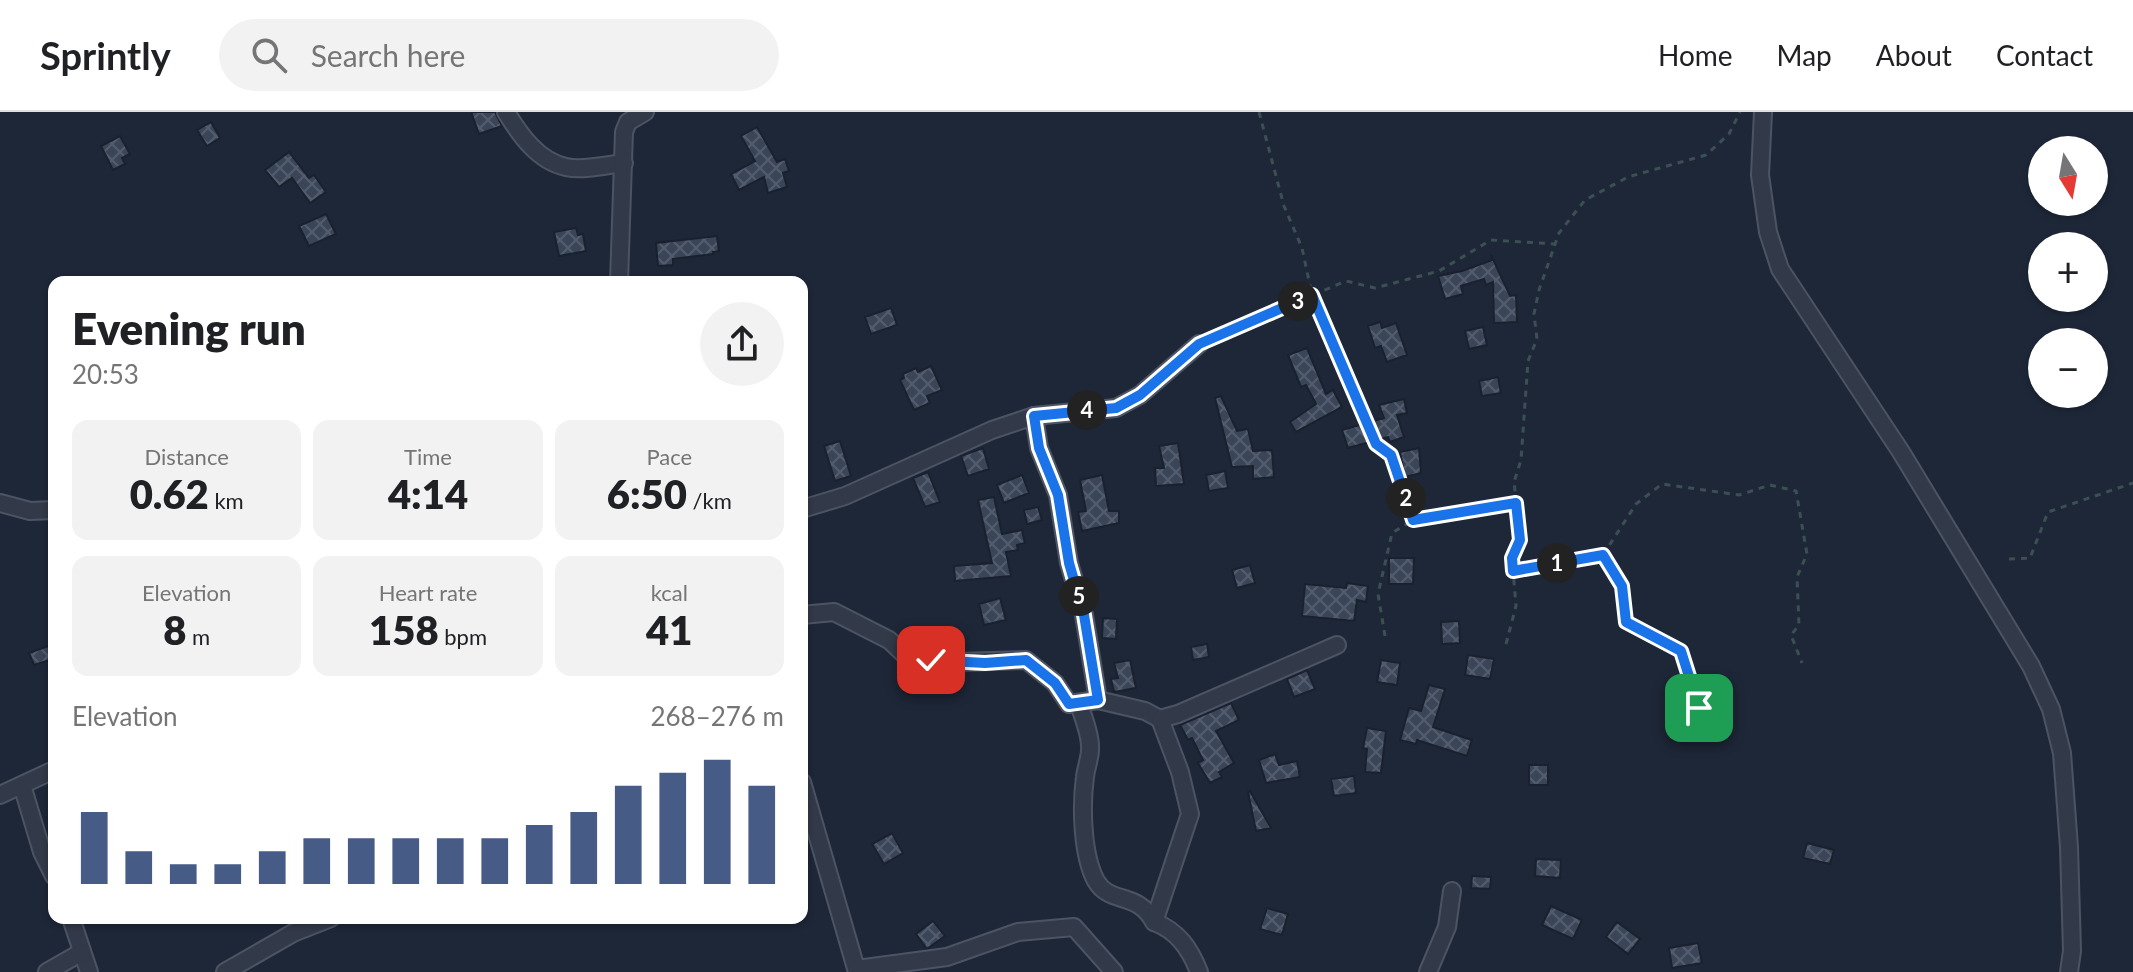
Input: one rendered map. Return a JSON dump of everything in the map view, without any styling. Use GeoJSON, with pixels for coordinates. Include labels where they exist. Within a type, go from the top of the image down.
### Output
{"type":"FeatureCollection","features":[{"type":"Feature","properties":{"kind":"street"},"geometry":{"type":"LineString","coordinates":[[506,112],[528,143],[567,168],[624,163]]}},
{"type":"Feature","properties":{"kind":"street"},"geometry":{"type":"LineString","coordinates":[[619,276],[624,132],[628,122],[645,112]]}},
{"type":"Feature","properties":{"kind":"street"},"geometry":{"type":"LineString","coordinates":[[1763,112],[1760,175],[1768,232],[1780,269],[1901,452],[2031,666],[2051,709],[2062,753],[2069,847],[2072,951],[2069,972]]}},
{"type":"Feature","properties":{"kind":"street"},"geometry":{"type":"LineString","coordinates":[[808,507],[845,496],[992,430],[1034,416],[1116,408],[1140,395],[1199,344]]}},
{"type":"Feature","properties":{"kind":"street"},"geometry":{"type":"LineString","coordinates":[[1034,416],[1039,448],[1058,495],[1069,563],[1084,615],[1098,700]]}},
{"type":"Feature","properties":{"kind":"street"},"geometry":{"type":"LineString","coordinates":[[0,503],[30,511],[48,510]]}},
{"type":"Feature","properties":{"kind":"street"},"geometry":{"type":"LineString","coordinates":[[808,614],[834,612],[889,640],[906,656],[958,662],[1026,660],[1055,683],[1069,704],[1098,700],[1145,711],[1160,719],[1180,772],[1190,814],[1154,922]]}},
{"type":"Feature","properties":{"kind":"street"},"geometry":{"type":"LineString","coordinates":[[1160,719],[1337,645]]}},
{"type":"Feature","properties":{"kind":"street"},"geometry":{"type":"LineString","coordinates":[[1079,704],[1091,747],[1081,804],[1085,844],[1097,883],[1115,897],[1132,900],[1147,908],[1154,922],[1166,927],[1191,950],[1199,972]]}},
{"type":"Feature","properties":{"kind":"street"},"geometry":{"type":"LineString","coordinates":[[0,795],[48,773]]}},
{"type":"Feature","properties":{"kind":"street"},"geometry":{"type":"LineString","coordinates":[[22,785],[48,864]]}},
{"type":"Feature","properties":{"kind":"street"},"geometry":{"type":"LineString","coordinates":[[808,824],[857,971],[947,957],[1018,932],[1074,927],[1114,972]]}},
{"type":"Feature","properties":{"kind":"street"},"geometry":{"type":"LineString","coordinates":[[1428,972],[1447,927],[1452,891]]}},
{"type":"Feature","properties":{"kind":"street"},"geometry":{"type":"LineString","coordinates":[[73,924],[89,972]]}},
{"type":"Feature","properties":{"kind":"street"},"geometry":{"type":"LineString","coordinates":[[225,972],[293,933],[316,924]]}},
{"type":"Feature","properties":{"kind":"street"},"geometry":{"type":"LineString","coordinates":[[47,972],[82,952]]}},
{"type":"Feature","properties":{"kind":"path"},"geometry":{"type":"LineString","coordinates":[[1259,112],[1284,206],[1302,248],[1312,295],[1376,444],[1391,455],[1413,520]]}},
{"type":"Feature","properties":{"kind":"path"},"geometry":{"type":"LineString","coordinates":[[1506,644],[1516,606],[1512,558],[1520,540],[1514,482],[1521,460],[1528,361],[1537,339],[1534,314],[1559,233],[1585,200],[1628,177],[1706,155],[1729,134],[1740,112]]}},
{"type":"Feature","properties":{"kind":"path"},"geometry":{"type":"LineString","coordinates":[[1199,344],[1346,281],[1375,288],[1439,271],[1491,240],[1555,244]]}},
{"type":"Feature","properties":{"kind":"path"},"geometry":{"type":"LineString","coordinates":[[2009,559],[2030,558],[2048,512],[2133,483]]}},
{"type":"Feature","properties":{"kind":"path"},"geometry":{"type":"LineString","coordinates":[[1513,571],[1603,555],[1636,504],[1662,484],[1739,495],[1770,485],[1796,491],[1807,554],[1797,577],[1799,625],[1791,635],[1802,663]]}},
{"type":"Feature","properties":{"kind":"path"},"geometry":{"type":"LineString","coordinates":[[1385,636],[1378,594],[1392,533],[1413,520],[1516,503]]}},
{"type":"Feature","properties":{"kind":"path"},"geometry":{"type":"LineString","coordinates":[[1603,555],[1622,586],[1626,622],[1681,651],[1699,708],[1727,730]]}},
{"type":"Feature","properties":{"kind":"building"},"geometry":{"type":"Polygon","coordinates":[[[471,112],[495,112],[502,126],[479,134],[471,112]]]}},
{"type":"Feature","properties":{"kind":"building"},"geometry":{"type":"Polygon","coordinates":[[[211,122],[220,138],[207,146],[197,130],[211,122]]]}},
{"type":"Feature","properties":{"kind":"building"},"geometry":{"type":"Polygon","coordinates":[[[757,127],[777,162],[785,159],[789,171],[783,173],[787,187],[768,193],[764,177],[739,190],[731,174],[755,161],[741,136],[757,127]]]}},
{"type":"Feature","properties":{"kind":"building"},"geometry":{"type":"Polygon","coordinates":[[[120,136],[130,154],[122,158],[125,164],[113,170],[101,146],[120,136]]]}},
{"type":"Feature","properties":{"kind":"building"},"geometry":{"type":"Polygon","coordinates":[[[289,152],[309,178],[314,175],[326,192],[310,203],[292,178],[279,187],[265,170],[289,152]]]}},
{"type":"Feature","properties":{"kind":"building"},"geometry":{"type":"Polygon","coordinates":[[[326,214],[336,234],[309,246],[299,226],[326,214]]]}},
{"type":"Feature","properties":{"kind":"building"},"geometry":{"type":"Polygon","coordinates":[[[576,228],[578,235],[583,234],[586,251],[559,256],[554,232],[576,228]]]}},
{"type":"Feature","properties":{"kind":"building"},"geometry":{"type":"Polygon","coordinates":[[[717,236],[719,251],[673,259],[673,265],[658,266],[656,243],[717,236]]]}},
{"type":"Feature","properties":{"kind":"building"},"geometry":{"type":"Polygon","coordinates":[[[1491,255],[1510,296],[1516,295],[1517,322],[1494,323],[1493,282],[1486,285],[1484,279],[1461,286],[1463,294],[1445,299],[1438,276],[1492,260],[1491,255]]]}},
{"type":"Feature","properties":{"kind":"building"},"geometry":{"type":"Polygon","coordinates":[[[891,308],[897,325],[871,334],[865,317],[891,308]]]}},
{"type":"Feature","properties":{"kind":"building"},"geometry":{"type":"Polygon","coordinates":[[[1380,322],[1382,328],[1396,323],[1407,355],[1387,362],[1381,346],[1375,348],[1368,326],[1380,322]]]}},
{"type":"Feature","properties":{"kind":"building"},"geometry":{"type":"Polygon","coordinates":[[[1483,327],[1487,345],[1469,349],[1465,331],[1483,327]]]}},
{"type":"Feature","properties":{"kind":"building"},"geometry":{"type":"Polygon","coordinates":[[[1307,348],[1326,394],[1333,390],[1342,407],[1296,432],[1290,422],[1316,404],[1306,385],[1301,387],[1288,355],[1307,348]]]}},
{"type":"Feature","properties":{"kind":"building"},"geometry":{"type":"Polygon","coordinates":[[[931,366],[942,390],[927,396],[930,403],[914,410],[900,380],[904,378],[903,374],[916,368],[918,372],[931,366]]]}},
{"type":"Feature","properties":{"kind":"building"},"geometry":{"type":"Polygon","coordinates":[[[1498,377],[1501,393],[1482,396],[1479,381],[1498,377]]]}},
{"type":"Feature","properties":{"kind":"building"},"geometry":{"type":"Polygon","coordinates":[[[1221,396],[1237,431],[1248,429],[1253,451],[1272,450],[1274,477],[1253,479],[1253,466],[1232,467],[1215,398],[1221,396]]]}},
{"type":"Feature","properties":{"kind":"building"},"geometry":{"type":"Polygon","coordinates":[[[1404,399],[1407,413],[1397,415],[1404,437],[1390,442],[1388,437],[1348,448],[1342,430],[1384,418],[1379,405],[1404,399]]]}},
{"type":"Feature","properties":{"kind":"building"},"geometry":{"type":"Polygon","coordinates":[[[840,441],[851,476],[835,481],[824,446],[840,441]]]}},
{"type":"Feature","properties":{"kind":"building"},"geometry":{"type":"Polygon","coordinates":[[[1178,443],[1184,484],[1156,486],[1155,468],[1164,468],[1159,446],[1178,443]]]}},
{"type":"Feature","properties":{"kind":"building"},"geometry":{"type":"Polygon","coordinates":[[[983,448],[989,469],[968,476],[961,456],[983,448]]]}},
{"type":"Feature","properties":{"kind":"building"},"geometry":{"type":"Polygon","coordinates":[[[1419,448],[1421,473],[1405,477],[1400,452],[1419,448]]]}},
{"type":"Feature","properties":{"kind":"building"},"geometry":{"type":"Polygon","coordinates":[[[1225,471],[1228,488],[1209,491],[1206,475],[1225,471]]]}},
{"type":"Feature","properties":{"kind":"building"},"geometry":{"type":"Polygon","coordinates":[[[928,472],[940,502],[925,507],[913,478],[928,472]]]}},
{"type":"Feature","properties":{"kind":"building"},"geometry":{"type":"Polygon","coordinates":[[[1022,475],[1029,493],[1004,503],[997,485],[1022,475]]]}},
{"type":"Feature","properties":{"kind":"building"},"geometry":{"type":"Polygon","coordinates":[[[1102,475],[1109,511],[1119,511],[1119,523],[1082,531],[1078,512],[1086,511],[1080,480],[1102,475]]]}},
{"type":"Feature","properties":{"kind":"building"},"geometry":{"type":"Polygon","coordinates":[[[994,497],[1002,534],[1022,530],[1025,543],[1017,545],[1018,550],[1006,552],[1011,576],[955,581],[954,566],[992,563],[978,500],[994,497]]]}},
{"type":"Feature","properties":{"kind":"building"},"geometry":{"type":"Polygon","coordinates":[[[1038,507],[1042,520],[1027,524],[1024,510],[1038,507]]]}},
{"type":"Feature","properties":{"kind":"building"},"geometry":{"type":"Polygon","coordinates":[[[1389,558],[1414,558],[1413,584],[1389,584],[1389,558]]]}},
{"type":"Feature","properties":{"kind":"building"},"geometry":{"type":"Polygon","coordinates":[[[1250,565],[1255,583],[1237,588],[1232,570],[1250,565]]]}},
{"type":"Feature","properties":{"kind":"building"},"geometry":{"type":"Polygon","coordinates":[[[1347,583],[1368,586],[1366,602],[1357,600],[1354,621],[1302,616],[1305,584],[1346,588],[1347,583]]]}},
{"type":"Feature","properties":{"kind":"building"},"geometry":{"type":"Polygon","coordinates":[[[1000,598],[1006,620],[984,625],[979,604],[1000,598]]]}},
{"type":"Feature","properties":{"kind":"building"},"geometry":{"type":"Polygon","coordinates":[[[1103,618],[1117,619],[1116,639],[1102,638],[1103,618]]]}},
{"type":"Feature","properties":{"kind":"building"},"geometry":{"type":"Polygon","coordinates":[[[1459,621],[1460,643],[1442,644],[1441,622],[1459,621]]]}},
{"type":"Feature","properties":{"kind":"building"},"geometry":{"type":"Polygon","coordinates":[[[1207,644],[1209,657],[1193,660],[1191,647],[1207,644]]]}},
{"type":"Feature","properties":{"kind":"building"},"geometry":{"type":"Polygon","coordinates":[[[48,646],[48,661],[34,665],[29,653],[48,646]]]}},
{"type":"Feature","properties":{"kind":"building"},"geometry":{"type":"Polygon","coordinates":[[[1468,655],[1494,659],[1490,679],[1465,675],[1468,655]]]}},
{"type":"Feature","properties":{"kind":"building"},"geometry":{"type":"Polygon","coordinates":[[[1130,660],[1136,688],[1114,692],[1111,679],[1118,678],[1114,663],[1130,660]]]}},
{"type":"Feature","properties":{"kind":"building"},"geometry":{"type":"Polygon","coordinates":[[[1381,660],[1400,663],[1397,685],[1377,682],[1381,660]]]}},
{"type":"Feature","properties":{"kind":"building"},"geometry":{"type":"Polygon","coordinates":[[[1307,670],[1315,689],[1294,697],[1287,679],[1307,670]]]}},
{"type":"Feature","properties":{"kind":"building"},"geometry":{"type":"Polygon","coordinates":[[[1429,685],[1445,689],[1433,727],[1472,740],[1467,756],[1417,740],[1416,744],[1400,740],[1409,708],[1421,711],[1429,685]]]}},
{"type":"Feature","properties":{"kind":"building"},"geometry":{"type":"Polygon","coordinates":[[[1231,703],[1239,720],[1216,731],[1234,763],[1219,772],[1222,777],[1210,783],[1198,763],[1203,760],[1192,738],[1188,740],[1180,725],[1231,703]]]}},
{"type":"Feature","properties":{"kind":"building"},"geometry":{"type":"Polygon","coordinates":[[[1367,728],[1386,731],[1381,773],[1365,772],[1367,749],[1363,748],[1367,728]]]}},
{"type":"Feature","properties":{"kind":"building"},"geometry":{"type":"Polygon","coordinates":[[[1275,754],[1279,765],[1297,761],[1300,777],[1266,783],[1259,760],[1275,754]]]}},
{"type":"Feature","properties":{"kind":"building"},"geometry":{"type":"Polygon","coordinates":[[[1529,765],[1548,765],[1548,785],[1529,785],[1529,765]]]}},
{"type":"Feature","properties":{"kind":"building"},"geometry":{"type":"Polygon","coordinates":[[[1354,776],[1356,793],[1334,796],[1331,779],[1354,776]]]}},
{"type":"Feature","properties":{"kind":"building"},"geometry":{"type":"Polygon","coordinates":[[[1250,791],[1271,828],[1256,831],[1250,791]]]}},
{"type":"Feature","properties":{"kind":"building"},"geometry":{"type":"Polygon","coordinates":[[[892,833],[903,853],[884,864],[872,844],[892,833]]]}},
{"type":"Feature","properties":{"kind":"building"},"geometry":{"type":"Polygon","coordinates":[[[1807,843],[1834,850],[1830,864],[1803,858],[1807,843]]]}},
{"type":"Feature","properties":{"kind":"building"},"geometry":{"type":"Polygon","coordinates":[[[1536,859],[1561,860],[1560,878],[1535,876],[1536,859]]]}},
{"type":"Feature","properties":{"kind":"building"},"geometry":{"type":"Polygon","coordinates":[[[1472,876],[1491,877],[1490,889],[1471,888],[1472,876]]]}},
{"type":"Feature","properties":{"kind":"building"},"geometry":{"type":"Polygon","coordinates":[[[1551,906],[1582,920],[1573,939],[1542,925],[1551,906]]]}},
{"type":"Feature","properties":{"kind":"building"},"geometry":{"type":"Polygon","coordinates":[[[1267,908],[1288,914],[1282,935],[1260,929],[1267,908]]]}},
{"type":"Feature","properties":{"kind":"building"},"geometry":{"type":"Polygon","coordinates":[[[933,921],[945,936],[927,949],[916,934],[933,921]]]}},
{"type":"Feature","properties":{"kind":"building"},"geometry":{"type":"Polygon","coordinates":[[[1617,922],[1640,939],[1628,954],[1606,937],[1617,922]]]}},
{"type":"Feature","properties":{"kind":"building"},"geometry":{"type":"Polygon","coordinates":[[[1698,943],[1702,963],[1672,968],[1669,948],[1698,943]]]}},
{"type":"Feature","properties":{"kind":"route"},"geometry":{"type":"LineString","coordinates":[[931,660],[985,663],[1026,660],[1055,683],[1069,704],[1098,700],[1084,615],[1069,563],[1058,495],[1039,448],[1034,416],[1116,408],[1140,395],[1199,344],[1312,295],[1376,444],[1391,455],[1413,520],[1516,503],[1520,540],[1512,558],[1513,571],[1603,555],[1622,586],[1626,622],[1681,651],[1699,708]]}}]}
